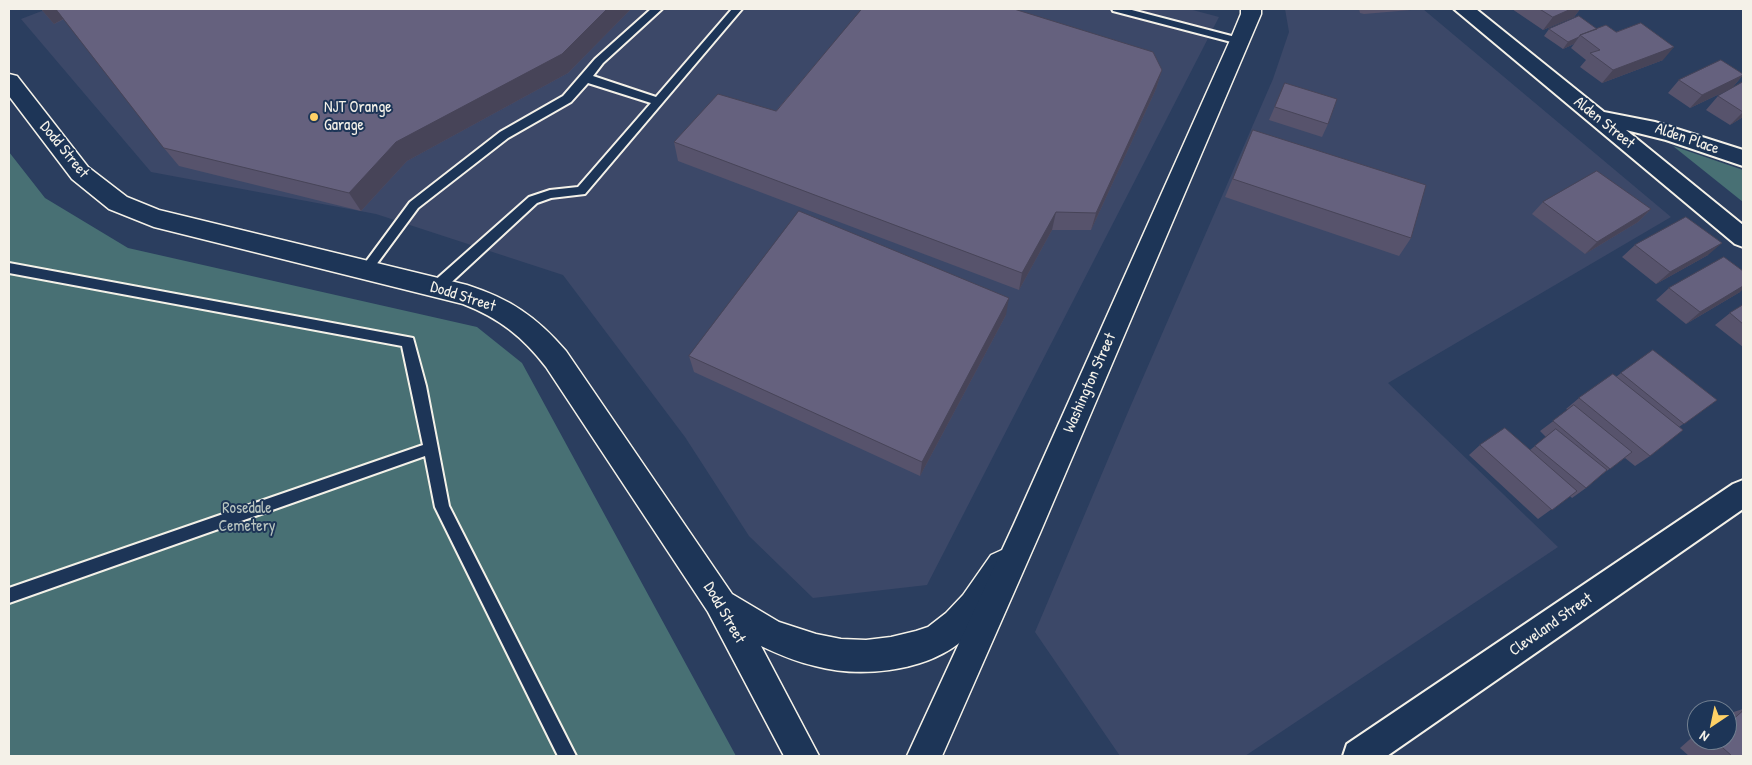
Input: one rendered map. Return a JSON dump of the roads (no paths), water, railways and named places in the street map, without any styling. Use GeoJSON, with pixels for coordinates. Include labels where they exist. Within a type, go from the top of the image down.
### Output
{"type":"FeatureCollection","features":[{"type":"Feature","properties":{"kind":"street","name":"Washington Street"},"geometry":{"type":"LineString","coordinates":[[924,756],[1025,533],[1240,41],[1251,14],[1251,9]]}},
{"type":"Feature","properties":{"kind":"street","name":"Alden Street"},"geometry":{"type":"LineString","coordinates":[[1464,9],[1600,118],[1743,238]]}},
{"type":"Feature","properties":{"kind":"street","name":"Dodd Street"},"geometry":{"type":"LineString","coordinates":[[9,81],[80,173],[118,203],[154,218],[437,287],[494,304],[519,318],[539,337],[556,359],[719,601],[802,756]]}},
{"type":"Feature","properties":{"kind":"street","name":"Alden Place"},"geometry":{"type":"LineString","coordinates":[[1600,118],[1656,128],[1743,158]]}},
{"type":"Feature","properties":{"kind":"street","name":"Cleveland Street"},"geometry":{"type":"LineString","coordinates":[[1359,756],[1743,493]]}},
{"type":"Feature","properties":{"kind":"street"},"geometry":{"type":"LineString","coordinates":[[719,601],[744,621],[763,632],[806,649],[828,653],[875,656],[898,654],[938,639],[968,615],[1025,533]]}},
{"type":"Feature","properties":{"kind":"lane"},"geometry":{"type":"LineString","coordinates":[[366,270],[414,206],[504,135],[567,99],[599,61],[657,9]]}},
{"type":"Feature","properties":{"kind":"lane"},"geometry":{"type":"LineString","coordinates":[[437,287],[533,200],[550,194],[580,191],[737,9]]}},
{"type":"Feature","properties":{"kind":"lane"},"geometry":{"type":"LineString","coordinates":[[1117,9],[1240,41]]}},
{"type":"Feature","properties":{"kind":"lane"},"geometry":{"type":"LineString","coordinates":[[586,78],[658,102]]}},
{"type":"Feature","properties":{"kind":"lane"},"geometry":{"type":"LineString","coordinates":[[9,268],[408,342],[420,386],[442,507],[567,756]]}},
{"type":"Feature","properties":{"kind":"lane"},"geometry":{"type":"LineString","coordinates":[[9,596],[431,448]]}},
{"type":"Feature","properties":{"kind":"place","name":"NJT Orange Garage"},"geometry":{"type":"Point","coordinates":[314,117]}},
{"type":"Feature","properties":{"kind":"park label","name":"Rosedale Cemetery"},"geometry":{"type":"Point","coordinates":[247,518]}}]}
